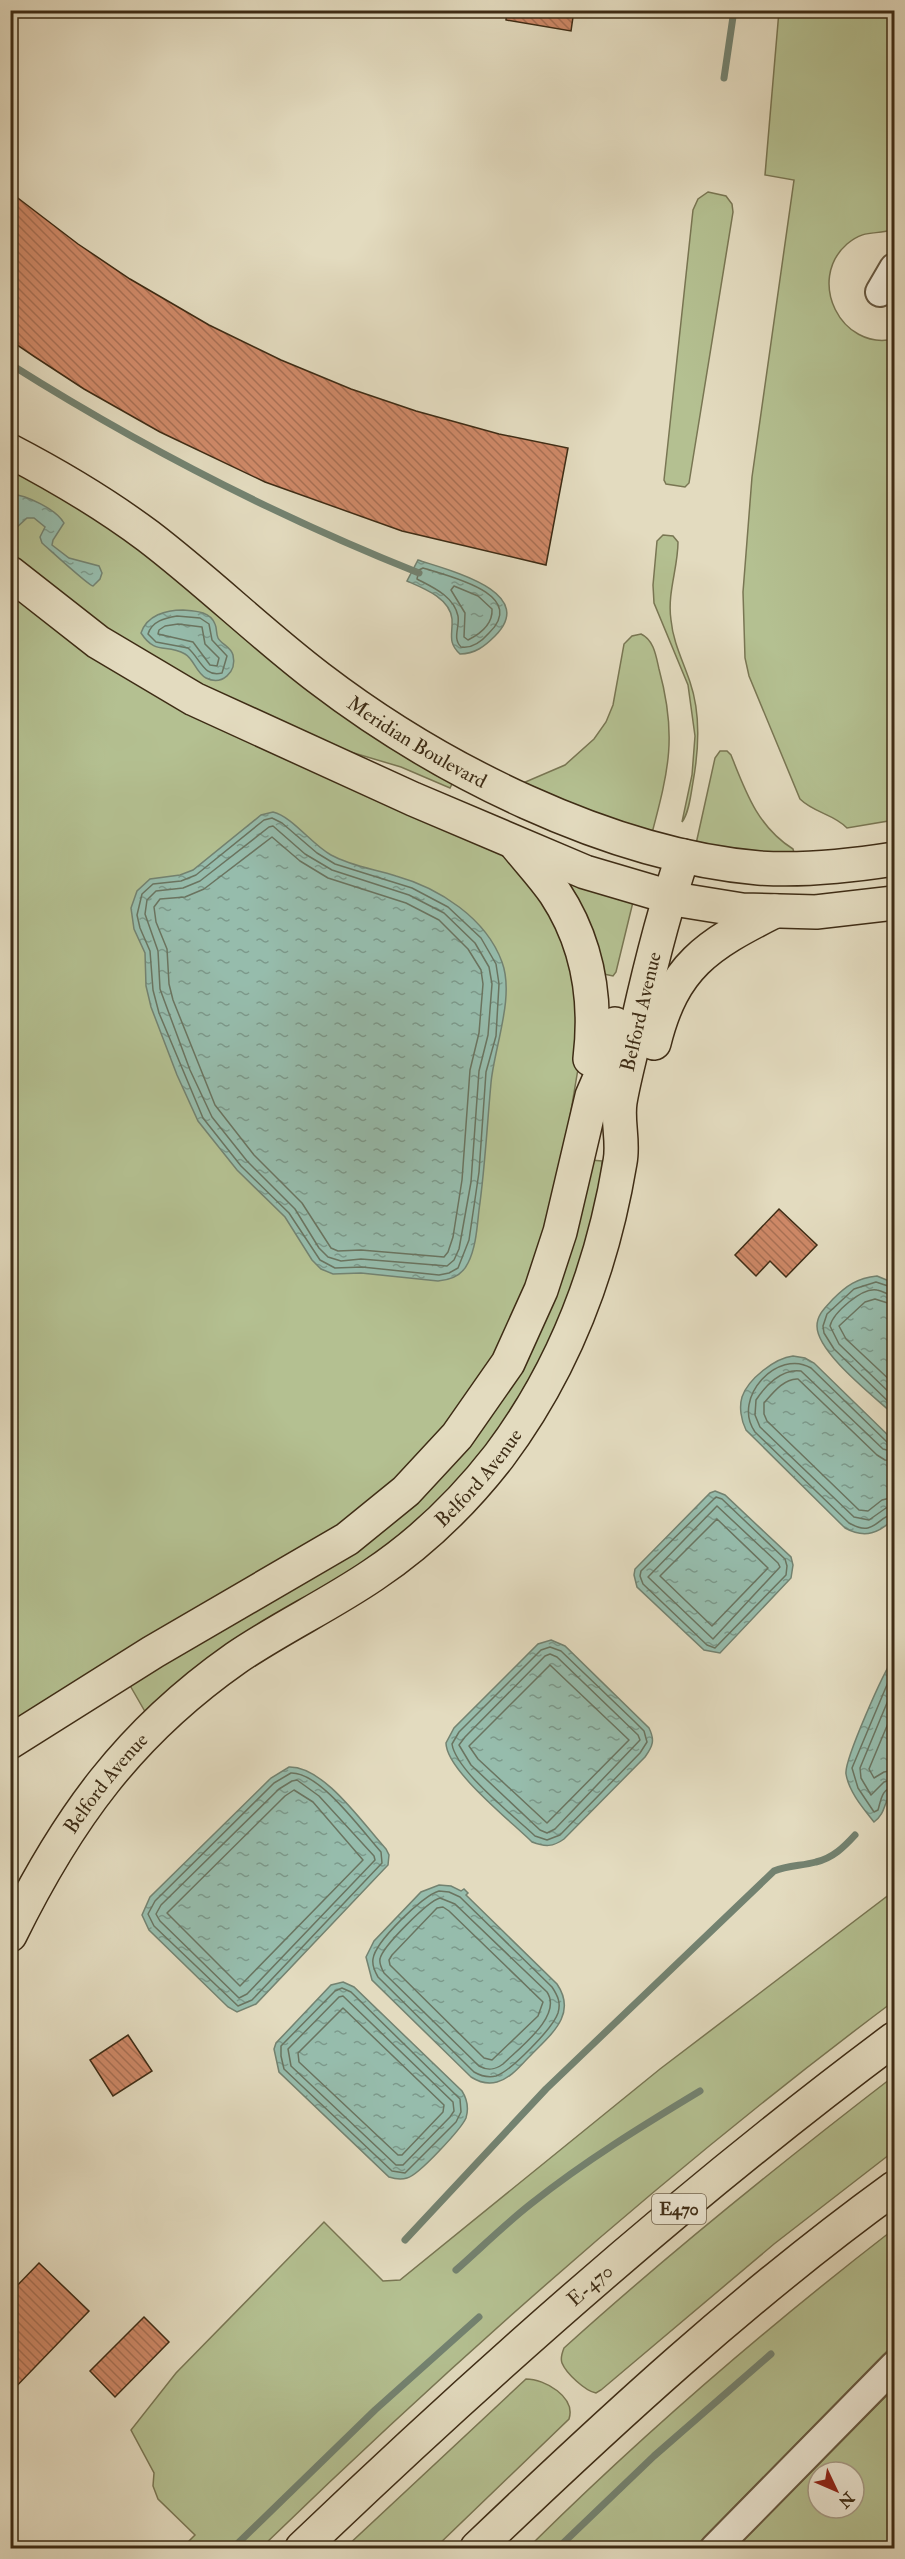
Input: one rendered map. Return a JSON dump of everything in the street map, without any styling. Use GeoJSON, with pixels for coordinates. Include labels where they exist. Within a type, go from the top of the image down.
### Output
{"type":"FeatureCollection","features":[{"type":"Feature","properties":{"kind":"main road","name":"Meridian Boulevard"},"geometry":{"type":"LineString","coordinates":[[10,452],[75,487],[129,522],[319,678],[413,742],[477,777],[559,816],[610,836],[672,853],[737,865],[785,868],[837,867],[894,859]]}},
{"type":"Feature","properties":{"kind":"main road"},"geometry":{"type":"LineString","coordinates":[[10,573],[54,610],[98,642],[182,694],[585,872],[658,894],[728,908],[816,912],[894,903]]}},
{"type":"Feature","properties":{"kind":"main road"},"geometry":{"type":"LineString","coordinates":[[514,842],[562,905],[585,959],[593,1011],[590,1062],[592,1096]]}},
{"type":"Feature","properties":{"kind":"main road","name":"Belford Avenue"},"geometry":{"type":"LineString","coordinates":[[10,1742],[153,1652],[347,1539],[388,1507],[440,1456],[473,1415],[499,1378],[529,1320],[560,1232],[592,1096],[604,1066],[672,853]]}},
{"type":"Feature","properties":{"kind":"main road","name":"Belford Avenue"},"geometry":{"type":"LineString","coordinates":[[10,1935],[70,1826],[108,1774],[157,1721],[195,1688],[242,1654],[358,1585],[392,1562],[438,1522],[492,1464],[549,1380],[581,1312],[600,1257],[621,1160],[620,1102],[658,894]]}},
{"type":"Feature","properties":{"kind":"main road"},"geometry":{"type":"LineString","coordinates":[[621,1160],[639,1110],[658,1025],[674,988],[686,971],[714,945],[740,928],[775,911]]}},
{"type":"Feature","properties":{"kind":"main road","name":"E-470"},"geometry":{"type":"LineString","coordinates":[[302,2548],[420,2436],[582,2291],[741,2159],[894,2039]]}},
{"type":"Feature","properties":{"kind":"main road"},"geometry":{"type":"LineString","coordinates":[[477,2548],[642,2393],[756,2295],[894,2188]]}},
{"type":"Feature","properties":{"kind":"street"},"geometry":{"type":"LineString","coordinates":[[880,292],[894,268]]}},
{"type":"Feature","properties":{"kind":"street"},"geometry":{"type":"LineString","coordinates":[[715,2548],[894,2366]]}},
{"type":"Feature","properties":{"kind":"shaded area"},"geometry":{"type":"Polygon","coordinates":[[[779,11],[894,11],[894,229],[865,234],[847,244],[835,259],[830,276],[830,293],[835,310],[845,324],[859,334],[875,340],[894,339],[894,820],[847,828],[800,799],[749,676],[745,658],[743,592],[752,477],[794,180],[765,175],[779,11]]]}},
{"type":"Feature","properties":{"kind":"shaded area"},"geometry":{"type":"Polygon","coordinates":[[[708,192],[726,196],[732,204],[733,212],[689,483],[685,487],[666,484],[664,480],[693,210],[698,199],[708,192]]]}},
{"type":"Feature","properties":{"kind":"shaded area"},"geometry":{"type":"Polygon","coordinates":[[[10,465],[78,503],[455,778],[450,788],[401,767],[337,748],[156,664],[39,581],[11,556],[10,465]]]}},
{"type":"Feature","properties":{"kind":"shaded area"},"geometry":{"type":"Polygon","coordinates":[[[663,535],[673,536],[678,542],[670,600],[671,620],[676,644],[694,694],[697,719],[698,744],[695,770],[688,809],[682,822],[692,775],[695,736],[688,685],[654,603],[653,585],[657,541],[663,535]]]}},
{"type":"Feature","properties":{"kind":"shaded area"},"geometry":{"type":"Polygon","coordinates":[[[11,589],[510,857],[566,933],[583,1039],[555,1206],[513,1326],[460,1413],[370,1506],[11,1728],[11,589]]]}},
{"type":"Feature","properties":{"kind":"shaded area"},"geometry":{"type":"Polygon","coordinates":[[[641,634],[652,644],[655,654],[665,692],[669,733],[669,752],[663,790],[652,833],[648,835],[523,783],[565,765],[594,739],[606,722],[613,705],[624,644],[632,636],[641,634]]]}},
{"type":"Feature","properties":{"kind":"shaded area"},"geometry":{"type":"Polygon","coordinates":[[[720,751],[727,751],[731,755],[754,808],[762,820],[793,849],[794,853],[773,856],[696,844],[715,758],[720,751]]]}},
{"type":"Feature","properties":{"kind":"shaded area"},"geometry":{"type":"Polygon","coordinates":[[[570,886],[633,902],[616,972],[613,976],[604,974],[570,886]]]}},
{"type":"Feature","properties":{"kind":"shaded area"},"geometry":{"type":"Polygon","coordinates":[[[590,1160],[602,1161],[600,1195],[567,1316],[494,1441],[407,1534],[147,1715],[128,1682],[437,1476],[590,1160]]]}},
{"type":"Feature","properties":{"kind":"shaded area"},"geometry":{"type":"Polygon","coordinates":[[[894,1891],[894,2001],[729,2130],[569,2264],[413,2404],[261,2548],[182,2548],[195,2535],[158,2499],[153,2486],[154,2473],[131,2430],[176,2373],[324,2222],[383,2281],[400,2280],[660,2069],[894,1891]]]}},
{"type":"Feature","properties":{"kind":"shaded area"},"geometry":{"type":"Polygon","coordinates":[[[894,2076],[894,2151],[774,2244],[601,2390],[596,2393],[592,2392],[572,2376],[561,2361],[564,2348],[726,2209],[894,2076]]]}},
{"type":"Feature","properties":{"kind":"shaded area"},"geometry":{"type":"Polygon","coordinates":[[[894,2229],[894,2344],[694,2548],[528,2548],[706,2383],[894,2229]]]}},
{"type":"Feature","properties":{"kind":"shaded area"},"geometry":{"type":"Polygon","coordinates":[[[526,2379],[542,2382],[557,2391],[568,2403],[569,2419],[435,2548],[345,2548],[526,2379]]]}},
{"type":"Feature","properties":{"kind":"shaded area"},"geometry":{"type":"Polygon","coordinates":[[[894,2388],[894,2548],[736,2548],[806,2477],[806,2520],[866,2520],[866,2460],[823,2460],[894,2388]]]}},
{"type":"Feature","properties":{"kind":"water"},"geometry":{"type":"Polygon","coordinates":[[[11,494],[40,504],[60,518],[64,523],[52,545],[69,558],[99,566],[102,573],[93,586],[42,543],[40,537],[45,527],[34,518],[27,518],[16,528],[11,528],[11,494]]]}},
{"type":"Feature","properties":{"kind":"water"},"geometry":{"type":"Polygon","coordinates":[[[418,560],[466,576],[483,584],[497,595],[506,606],[506,620],[495,636],[479,649],[460,654],[453,646],[452,619],[446,605],[435,595],[407,581],[418,560]]]}},
{"type":"Feature","properties":{"kind":"water"},"geometry":{"type":"Polygon","coordinates":[[[170,611],[202,612],[210,616],[216,626],[218,638],[232,652],[233,667],[223,679],[206,678],[185,654],[157,647],[146,640],[141,633],[152,618],[170,611]]]}},
{"type":"Feature","properties":{"kind":"water"},"geometry":{"type":"Polygon","coordinates":[[[273,812],[288,819],[316,844],[339,859],[412,881],[444,897],[459,907],[485,932],[502,962],[505,976],[505,1006],[491,1083],[476,1237],[466,1267],[452,1278],[438,1281],[361,1273],[333,1274],[321,1269],[312,1260],[285,1217],[237,1170],[198,1121],[177,1075],[151,1007],[146,986],[145,953],[134,929],[131,908],[137,891],[150,879],[180,875],[193,870],[261,815],[273,812]]]}},
{"type":"Feature","properties":{"kind":"water"},"geometry":{"type":"Polygon","coordinates":[[[877,1276],[894,1283],[894,1415],[836,1361],[826,1349],[817,1326],[822,1311],[843,1290],[852,1283],[877,1276]]]}},
{"type":"Feature","properties":{"kind":"water"},"geometry":{"type":"Polygon","coordinates":[[[793,1356],[805,1358],[814,1363],[894,1441],[894,1518],[878,1531],[866,1534],[845,1528],[746,1430],[741,1409],[745,1390],[763,1370],[778,1361],[793,1356]]]}},
{"type":"Feature","properties":{"kind":"water"},"geometry":{"type":"Polygon","coordinates":[[[715,1491],[725,1495],[791,1557],[793,1565],[791,1578],[720,1653],[704,1650],[637,1587],[634,1575],[635,1569],[710,1493],[715,1491]]]}},
{"type":"Feature","properties":{"kind":"water"},"geometry":{"type":"Polygon","coordinates":[[[551,1640],[565,1646],[649,1728],[652,1740],[645,1757],[564,1839],[556,1844],[545,1845],[532,1842],[468,1781],[449,1754],[446,1743],[454,1728],[538,1644],[551,1640]]]}},
{"type":"Feature","properties":{"kind":"water"},"geometry":{"type":"Polygon","coordinates":[[[894,1658],[894,1791],[874,1822],[853,1793],[846,1774],[851,1752],[882,1679],[894,1658]]]}},
{"type":"Feature","properties":{"kind":"water"},"geometry":{"type":"Polygon","coordinates":[[[289,1767],[302,1769],[316,1776],[342,1798],[386,1849],[389,1855],[388,1865],[256,2004],[237,2012],[228,2007],[149,1930],[142,1915],[150,1897],[271,1778],[289,1767]]]}},
{"type":"Feature","properties":{"kind":"water"},"geometry":{"type":"Polygon","coordinates":[[[439,1885],[451,1886],[461,1891],[464,1889],[468,1893],[466,1895],[557,1984],[563,1995],[563,2015],[553,2032],[515,2071],[507,2078],[497,2082],[483,2082],[471,2077],[372,1980],[366,1957],[374,1941],[421,1892],[439,1885]]]}},
{"type":"Feature","properties":{"kind":"water"},"geometry":{"type":"Polygon","coordinates":[[[343,1982],[354,1987],[462,2091],[466,2100],[467,2114],[463,2124],[430,2161],[407,2178],[389,2177],[279,2072],[274,2049],[276,2043],[331,1985],[343,1982]]]}},
{"type":"Feature","properties":{"kind":"building"},"geometry":{"type":"Polygon","coordinates":[[[507,10],[574,10],[571,31],[506,20],[507,10]]]}},
{"type":"Feature","properties":{"kind":"building"},"geometry":{"type":"Polygon","coordinates":[[[10,192],[78,244],[130,279],[209,325],[281,360],[351,389],[416,411],[499,434],[568,448],[546,565],[402,531],[265,482],[160,432],[84,389],[10,340],[10,192]]]}},
{"type":"Feature","properties":{"kind":"building"},"geometry":{"type":"Polygon","coordinates":[[[779,1209],[817,1245],[786,1277],[770,1261],[756,1276],[735,1255],[779,1209]]]}},
{"type":"Feature","properties":{"kind":"building"},"geometry":{"type":"Polygon","coordinates":[[[128,2035],[152,2071],[113,2096],[90,2060],[128,2035]]]}},
{"type":"Feature","properties":{"kind":"building"},"geometry":{"type":"Polygon","coordinates":[[[39,2263],[89,2311],[10,2393],[10,2293],[39,2263]]]}},
{"type":"Feature","properties":{"kind":"building"},"geometry":{"type":"Polygon","coordinates":[[[144,2317],[169,2342],[115,2397],[90,2371],[144,2317]]]}},
{"type":"Feature","properties":{"kind":"waterway"},"geometry":{"type":"LineString","coordinates":[[724,78],[734,10]]}},
{"type":"Feature","properties":{"kind":"waterway"},"geometry":{"type":"LineString","coordinates":[[10,364],[109,423],[210,478],[313,528],[419,573]]}},
{"type":"Feature","properties":{"kind":"waterway"},"geometry":{"type":"LineString","coordinates":[[405,2240],[546,2089],[774,1871],[828,1858],[855,1835]]}},
{"type":"Feature","properties":{"kind":"waterway"},"geometry":{"type":"LineString","coordinates":[[456,2270],[512,2219],[572,2173],[700,2091]]}},
{"type":"Feature","properties":{"kind":"waterway"},"geometry":{"type":"LineString","coordinates":[[233,2548],[375,2410],[479,2317]]}},
{"type":"Feature","properties":{"kind":"waterway"},"geometry":{"type":"LineString","coordinates":[[558,2548],[654,2456],[771,2354]]}}]}
